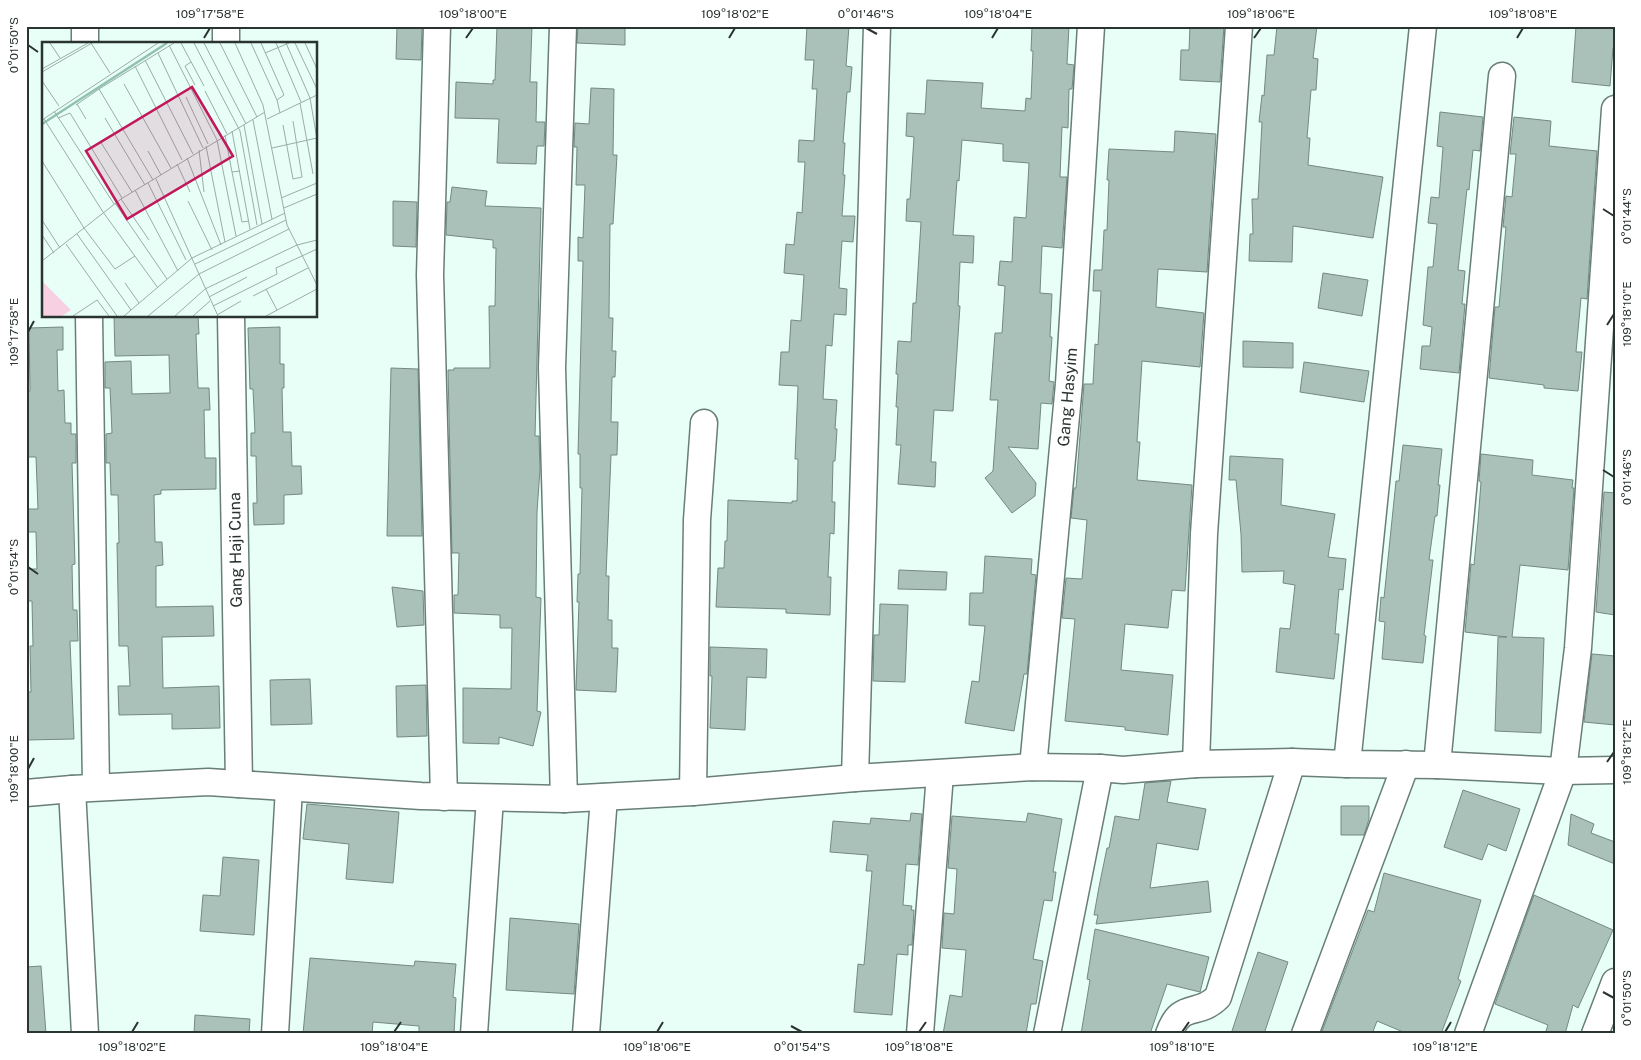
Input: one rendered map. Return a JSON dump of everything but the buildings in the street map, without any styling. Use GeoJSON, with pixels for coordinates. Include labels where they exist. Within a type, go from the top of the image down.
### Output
{"type":"FeatureCollection","features":[{"type":"Feature","properties":{"kind":"street"},"geometry":{"type":"LineString","coordinates":[[84,26],[85,42]]}},
{"type":"Feature","properties":{"kind":"street"},"geometry":{"type":"LineString","coordinates":[[226,26],[226,42]]}},
{"type":"Feature","properties":{"kind":"street"},"geometry":{"type":"LineString","coordinates":[[437,26],[430,275],[444,797]]}},
{"type":"Feature","properties":{"kind":"street"},"geometry":{"type":"LineString","coordinates":[[562,26],[552,368],[564,799]]}},
{"type":"Feature","properties":{"kind":"street"},"geometry":{"type":"LineString","coordinates":[[855,778],[877,26]]}},
{"type":"Feature","properties":{"kind":"street","name":"Gang Hasyim"},"geometry":{"type":"LineString","coordinates":[[1033,767],[1069,384],[1091,26]]}},
{"type":"Feature","properties":{"kind":"street"},"geometry":{"type":"LineString","coordinates":[[1196,764],[1204,534],[1239,26]]}},
{"type":"Feature","properties":{"kind":"street"},"geometry":{"type":"LineString","coordinates":[[1347,764],[1423,26]]}},
{"type":"Feature","properties":{"kind":"street"},"geometry":{"type":"LineString","coordinates":[[1436,765],[1502,76]]}},
{"type":"Feature","properties":{"kind":"street"},"geometry":{"type":"LineString","coordinates":[[1468,1034],[1563,771],[1578,648],[1615,109]]}},
{"type":"Feature","properties":{"kind":"street"},"geometry":{"type":"LineString","coordinates":[[85,1034],[84,788],[89,318]]}},
{"type":"Feature","properties":{"kind":"street","name":"Gang Haji Cuna"},"geometry":{"type":"LineString","coordinates":[[231,318],[239,784]]}},
{"type":"Feature","properties":{"kind":"street"},"geometry":{"type":"LineString","coordinates":[[693,792],[697,520],[704,423]]}},
{"type":"Feature","properties":{"kind":"street"},"geometry":{"type":"LineString","coordinates":[[1170,1034],[1173,1022],[1182,1013],[1208,1006],[1218,997],[1292,762]]}},
{"type":"Feature","properties":{"kind":"street"},"geometry":{"type":"LineString","coordinates":[[26,793],[208,782],[444,797],[564,799],[693,792],[855,778],[1033,767],[1124,770],[1196,764],[1292,762],[1406,764],[1563,771],[1615,770]]}},
{"type":"Feature","properties":{"kind":"street"},"geometry":{"type":"LineString","coordinates":[[1305,1034],[1406,764]]}},
{"type":"Feature","properties":{"kind":"street"},"geometry":{"type":"LineString","coordinates":[[1047,1034],[1100,768]]}},
{"type":"Feature","properties":{"kind":"street"},"geometry":{"type":"LineString","coordinates":[[920,1034],[940,774]]}},
{"type":"Feature","properties":{"kind":"street"},"geometry":{"type":"LineString","coordinates":[[275,1034],[289,788]]}},
{"type":"Feature","properties":{"kind":"street"},"geometry":{"type":"LineString","coordinates":[[586,1034],[604,797]]}},
{"type":"Feature","properties":{"kind":"street"},"geometry":{"type":"LineString","coordinates":[[474,1034],[490,798]]}},
{"type":"Feature","properties":{"kind":"street"},"geometry":{"type":"LineString","coordinates":[[1595,1034],[1615,982]]}}]}
